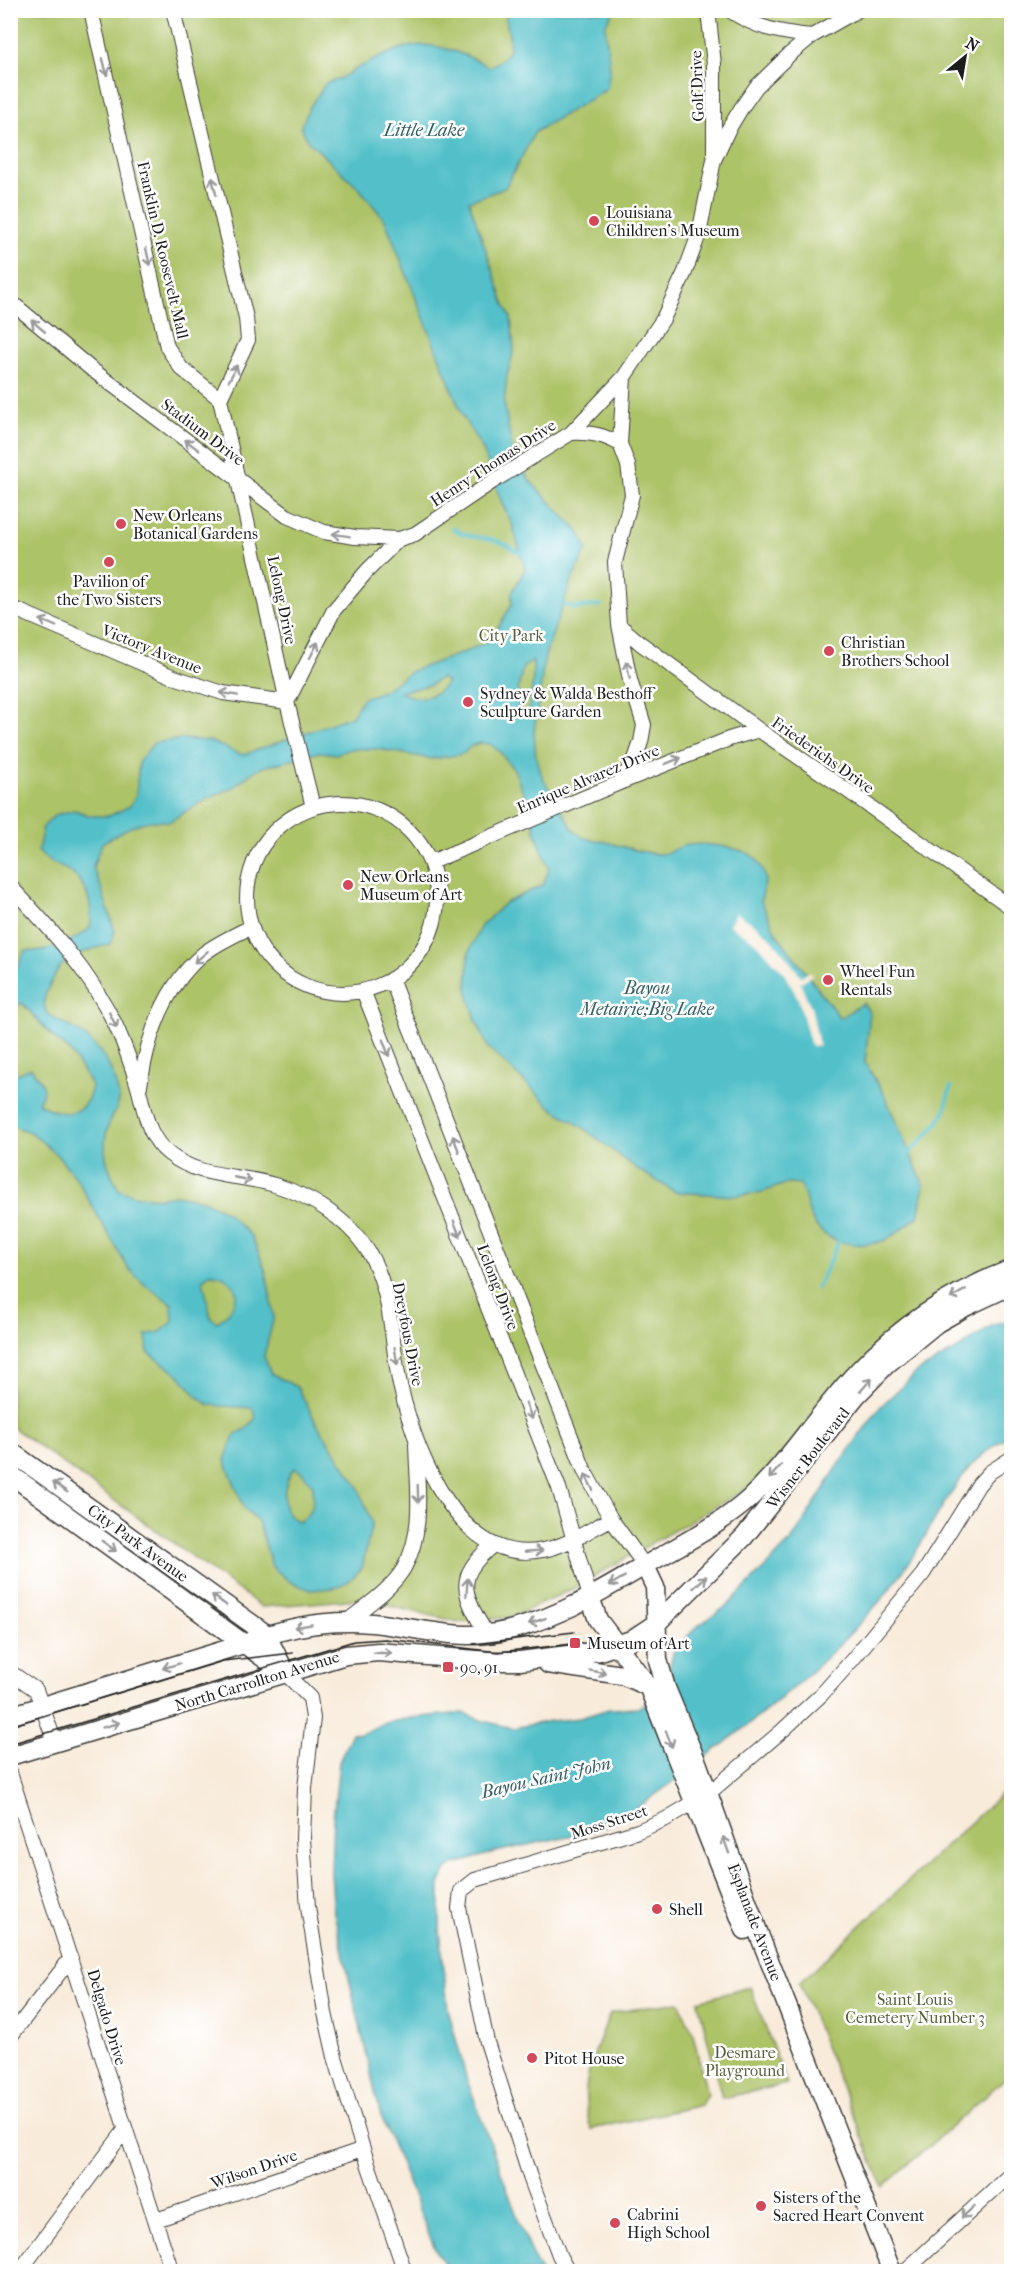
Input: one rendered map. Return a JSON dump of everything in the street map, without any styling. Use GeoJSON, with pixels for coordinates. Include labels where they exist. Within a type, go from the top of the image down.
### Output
{"type":"FeatureCollection","features":[{"type":"Feature","properties":{"kind":"main road","name":"Wisner Boulevard"},"geometry":{"type":"LineString","coordinates":[[590,1597],[719,1522],[746,1501],[796,1448],[856,1373],[901,1332],[958,1294],[1011,1269]]}},
{"type":"Feature","properties":{"kind":"main road","name":"Wisner Boulevard"},"geometry":{"type":"LineString","coordinates":[[616,1646],[644,1633],[658,1622],[744,1537],[771,1506],[856,1396],[887,1364],[937,1323],[1011,1286]]}},
{"type":"Feature","properties":{"kind":"main road","name":"City Park Avenue"},"geometry":{"type":"LineString","coordinates":[[10,1451],[266,1634]]}},
{"type":"Feature","properties":{"kind":"main road","name":"City Park Avenue"},"geometry":{"type":"LineString","coordinates":[[10,1474],[285,1674]]}},
{"type":"Feature","properties":{"kind":"main road","name":"Esplanade Avenue"},"geometry":{"type":"LineString","coordinates":[[645,1566],[655,1587],[658,1622],[656,1691],[684,1780],[701,1798]]}},
{"type":"Feature","properties":{"kind":"main road","name":"Esplanade Avenue"},"geometry":{"type":"LineString","coordinates":[[590,1597],[598,1620],[616,1646],[656,1691],[698,1765],[701,1798],[817,2096],[892,2271]]}},
{"type":"Feature","properties":{"kind":"main road"},"geometry":{"type":"LineString","coordinates":[[10,1716],[244,1644],[266,1634],[308,1625],[346,1622],[468,1635],[515,1629],[546,1619],[590,1597]]}},
{"type":"Feature","properties":{"kind":"main road"},"geometry":{"type":"LineString","coordinates":[[266,1634],[285,1674]]}},
{"type":"Feature","properties":{"kind":"main road","name":"North Carrollton Avenue"},"geometry":{"type":"LineString","coordinates":[[10,1756],[346,1655],[378,1652],[489,1661],[520,1661],[578,1655],[616,1646]]}},
{"type":"Feature","properties":{"kind":"main road"},"geometry":{"type":"LineString","coordinates":[[520,1661],[622,1675],[656,1691]]}},
{"type":"Feature","properties":{"kind":"main road","name":"Esplanade Avenue"},"geometry":{"type":"LineString","coordinates":[[817,2096],[881,2271]]}},
{"type":"Feature","properties":{"kind":"street","name":"Franklin D. Roosevelt Mall"},"geometry":{"type":"LineString","coordinates":[[91,10],[167,347],[181,368],[220,399]]}},
{"type":"Feature","properties":{"kind":"street"},"geometry":{"type":"LineString","coordinates":[[172,10],[246,318],[248,339],[220,399]]}},
{"type":"Feature","properties":{"kind":"street","name":"Golf Drive"},"geometry":{"type":"LineString","coordinates":[[708,10],[714,64],[714,160]]}},
{"type":"Feature","properties":{"kind":"street"},"geometry":{"type":"LineString","coordinates":[[729,10],[760,28],[784,34],[812,36]]}},
{"type":"Feature","properties":{"kind":"street","name":"Henry Thomas Drive"},"geometry":{"type":"LineString","coordinates":[[287,702],[334,610],[367,571],[399,539],[415,534],[492,482],[571,433],[624,378],[663,319],[685,272],[699,234],[714,160],[728,130],[756,87],[771,70],[812,36],[858,10]]}},
{"type":"Feature","properties":{"kind":"street","name":"Stadium Drive"},"geometry":{"type":"LineString","coordinates":[[10,301],[90,368],[286,516],[324,532],[355,537],[399,539]]}},
{"type":"Feature","properties":{"kind":"street"},"geometry":{"type":"LineString","coordinates":[[619,783],[634,762],[644,725],[630,680],[619,625],[615,562],[632,495],[628,465],[621,444],[624,378]]}},
{"type":"Feature","properties":{"kind":"street","name":"Lelong Drive"},"geometry":{"type":"LineString","coordinates":[[220,399],[287,702],[313,807]]}},
{"type":"Feature","properties":{"kind":"street"},"geometry":{"type":"LineString","coordinates":[[571,433],[587,432],[602,435],[621,444]]}},
{"type":"Feature","properties":{"kind":"street","name":"Victory Avenue"},"geometry":{"type":"LineString","coordinates":[[10,608],[174,677],[223,693],[287,702]]}},
{"type":"Feature","properties":{"kind":"street","name":"Friederichs Drive"},"geometry":{"type":"LineString","coordinates":[[619,625],[640,644],[759,730],[1011,908]]}},
{"type":"Feature","properties":{"kind":"street","name":"Enrique Alvarez Drive"},"geometry":{"type":"LineString","coordinates":[[431,862],[619,783],[729,739],[759,730]]}},
{"type":"Feature","properties":{"kind":"street"},"geometry":{"type":"LineString","coordinates":[[348,803],[382,812],[411,832],[431,862],[438,896],[437,913],[426,946],[416,960],[401,974],[364,993],[321,991],[298,983],[278,968],[262,950],[251,927],[247,909],[247,890],[250,872],[257,855],[280,825],[313,807],[348,803]]}},
{"type":"Feature","properties":{"kind":"street","name":"Dreyfous Drive"},"geometry":{"type":"LineString","coordinates":[[10,886],[57,935],[102,1000],[128,1055],[149,1128],[166,1152],[179,1162],[197,1170],[278,1185],[306,1198],[330,1212],[364,1245],[381,1278],[400,1385],[416,1436],[436,1485],[455,1514],[477,1535],[493,1545],[516,1552],[553,1548],[611,1518]]}},
{"type":"Feature","properties":{"kind":"street"},"geometry":{"type":"LineString","coordinates":[[139,1090],[149,1040],[170,992],[202,955],[251,927]]}},
{"type":"Feature","properties":{"kind":"street","name":"Lelong Drive"},"geometry":{"type":"LineString","coordinates":[[391,979],[585,1472],[611,1518],[645,1566]]}},
{"type":"Feature","properties":{"kind":"street","name":"Lelong Drive"},"geometry":{"type":"LineString","coordinates":[[364,993],[560,1488],[590,1597]]}},
{"type":"Feature","properties":{"kind":"street"},"geometry":{"type":"LineString","coordinates":[[346,1622],[393,1581],[403,1569],[410,1554],[416,1538],[418,1515],[416,1436]]}},
{"type":"Feature","properties":{"kind":"street","name":"Moss Street"},"geometry":{"type":"LineString","coordinates":[[568,2271],[559,2255],[530,2177],[487,2042],[465,1940],[459,1896],[461,1891],[475,1880],[638,1831],[701,1798],[783,1730],[822,1694],[895,1611],[923,1574],[980,1484],[990,1472],[1011,1458]]}},
{"type":"Feature","properties":{"kind":"street"},"geometry":{"type":"LineString","coordinates":[[486,1633],[469,1604],[466,1593],[469,1573],[473,1565],[493,1545]]}},
{"type":"Feature","properties":{"kind":"street"},"geometry":{"type":"LineString","coordinates":[[10,1672],[36,1690],[55,1742]]}},
{"type":"Feature","properties":{"kind":"street"},"geometry":{"type":"LineString","coordinates":[[285,1674],[310,1698],[313,1718],[305,1788],[303,1839],[308,1907],[316,1962],[335,2057],[363,2149],[405,2271]]}},
{"type":"Feature","properties":{"kind":"street","name":"Delgado Drive"},"geometry":{"type":"LineString","coordinates":[[11,1775],[172,2271]]}},
{"type":"Feature","properties":{"kind":"street"},"geometry":{"type":"LineString","coordinates":[[10,2037],[71,1958]]}},
{"type":"Feature","properties":{"kind":"street"},"geometry":{"type":"LineString","coordinates":[[19,2271],[125,2130]]}},
{"type":"Feature","properties":{"kind":"street","name":"Wilson Drive"},"geometry":{"type":"LineString","coordinates":[[156,2220],[363,2149]]}},
{"type":"Feature","properties":{"kind":"street"},"geometry":{"type":"LineString","coordinates":[[904,2271],[1011,2173]]}},
{"type":"Feature","properties":{"kind":"green space","name":"City Park"},"geometry":{"type":"Polygon","coordinates":[[[10,11],[1011,11],[1011,1259],[992,1264],[936,1298],[748,1488],[572,1589],[513,1617],[459,1622],[360,1599],[262,1607],[11,1426],[10,11]]]}},
{"type":"Feature","properties":{"kind":"green space","name":"Saint Louis Cemetery Number 3"},"geometry":{"type":"Polygon","coordinates":[[[1011,1785],[1011,2073],[883,2187],[799,1983],[1011,1785]]]}},
{"type":"Feature","properties":{"kind":"green space","name":"Desmare Playground"},"geometry":{"type":"Polygon","coordinates":[[[750,1987],[787,2084],[722,2098],[698,2001],[750,1987]]]}},
{"type":"Feature","properties":{"kind":"green space"},"geometry":{"type":"Polygon","coordinates":[[[679,2002],[693,2034],[707,2094],[701,2105],[591,2129],[586,2097],[589,2070],[610,2013],[679,2002]]]}},
{"type":"Feature","properties":{"kind":"water","name":"Bayou Metairie;Big Lake"},"geometry":{"type":"Polygon","coordinates":[[[505,11],[614,11],[605,25],[610,69],[607,89],[535,132],[505,188],[469,201],[511,318],[514,350],[507,376],[504,403],[513,454],[531,482],[579,532],[587,549],[570,584],[545,656],[534,732],[536,757],[543,779],[573,829],[584,838],[661,854],[690,845],[720,846],[741,850],[757,860],[766,878],[761,901],[776,933],[840,1018],[863,1003],[870,1013],[865,1063],[883,1092],[924,1185],[918,1217],[883,1241],[864,1244],[845,1243],[827,1236],[820,1230],[811,1218],[800,1184],[788,1183],[760,1193],[734,1196],[675,1192],[637,1169],[581,1126],[553,1109],[488,1047],[476,1020],[467,989],[469,952],[481,926],[505,903],[543,885],[549,869],[535,830],[530,804],[515,771],[500,752],[490,744],[480,743],[471,746],[463,754],[433,759],[378,749],[351,749],[336,754],[320,752],[257,769],[232,788],[204,800],[169,822],[142,823],[102,843],[93,867],[115,932],[110,944],[77,955],[60,967],[45,995],[44,1003],[51,1016],[82,1034],[93,1044],[103,1055],[113,1075],[119,1100],[107,1130],[105,1148],[111,1173],[119,1190],[138,1196],[159,1198],[176,1195],[203,1200],[225,1211],[252,1237],[266,1272],[274,1317],[264,1356],[271,1374],[297,1387],[317,1424],[358,1486],[372,1523],[362,1568],[349,1581],[335,1588],[311,1590],[292,1583],[272,1567],[258,1521],[244,1508],[225,1460],[234,1436],[246,1429],[256,1418],[252,1408],[209,1405],[197,1396],[179,1375],[148,1352],[146,1335],[160,1332],[173,1322],[172,1304],[144,1284],[128,1268],[76,1178],[59,1157],[32,1133],[11,1125],[11,1076],[31,1068],[41,1081],[43,1088],[38,1103],[64,1113],[79,1109],[89,1097],[92,1086],[69,1050],[55,1039],[22,1003],[14,1007],[11,1014],[11,975],[15,972],[25,951],[59,946],[90,928],[90,904],[81,883],[70,872],[50,862],[38,851],[43,827],[55,815],[75,810],[91,816],[109,816],[130,806],[136,795],[139,761],[154,743],[181,739],[209,741],[243,755],[352,716],[363,698],[383,691],[412,671],[491,640],[512,604],[512,593],[525,569],[512,524],[502,504],[483,450],[463,417],[385,220],[358,187],[308,141],[301,127],[309,108],[326,83],[340,79],[397,50],[414,46],[436,46],[458,52],[489,67],[505,56],[509,50],[505,11]],[[533,661],[523,667],[518,689],[520,716],[528,715],[533,661]],[[441,678],[430,685],[400,692],[413,697],[426,697],[443,688],[447,682],[441,678]],[[210,1274],[203,1279],[211,1318],[217,1322],[230,1310],[237,1294],[233,1285],[224,1277],[210,1274]],[[294,1468],[284,1492],[285,1505],[290,1516],[299,1522],[304,1519],[312,1507],[313,1486],[302,1472],[294,1468]]]}},
{"type":"Feature","properties":{"kind":"water","name":"Bayou Saint John"},"geometry":{"type":"Polygon","coordinates":[[[1011,1319],[1011,1435],[992,1447],[963,1476],[898,1579],[835,1649],[779,1700],[627,1816],[596,1830],[495,1852],[453,1865],[446,1871],[440,1882],[440,1930],[448,2009],[466,2077],[531,2254],[541,2271],[449,2271],[434,2247],[380,2113],[334,1913],[331,1873],[333,1819],[339,1762],[352,1733],[361,1734],[385,1723],[410,1718],[464,1713],[483,1721],[513,1728],[580,1718],[609,1709],[638,1708],[672,1688],[670,1665],[674,1650],[699,1625],[727,1606],[792,1540],[838,1466],[879,1408],[917,1372],[963,1346],[991,1326],[1011,1319]]]}},
{"type":"Feature","properties":{"kind":"pier"},"geometry":{"type":"Polygon","coordinates":[[[736,913],[773,940],[801,976],[810,972],[812,975],[800,983],[811,1007],[819,1045],[811,1046],[798,998],[783,972],[756,942],[729,925],[736,913]]]}},
{"type":"Feature","properties":{"kind":"waterway"},"geometry":{"type":"LineString","coordinates":[[452,528],[470,536],[503,543],[522,553]]}},
{"type":"Feature","properties":{"kind":"waterway"},"geometry":{"type":"LineString","coordinates":[[564,605],[576,608],[601,605]]}},
{"type":"Feature","properties":{"kind":"waterway"},"geometry":{"type":"LineString","coordinates":[[911,1152],[943,1115],[951,1087]]}},
{"type":"Feature","properties":{"kind":"waterway"},"geometry":{"type":"LineString","coordinates":[[817,1288],[839,1241]]}},
{"type":"Feature","properties":{"kind":"tram line"},"geometry":{"type":"LineString","coordinates":[[473,1644],[574,1632]]}},
{"type":"Feature","properties":{"kind":"tram line"},"geometry":{"type":"LineString","coordinates":[[10,1744],[354,1641],[385,1639],[498,1652],[582,1643]]}},
{"type":"Feature","properties":{"kind":"tram line"},"geometry":{"type":"LineString","coordinates":[[10,1726],[223,1661],[293,1653]]}},
{"type":"Feature","properties":{"kind":"place","name":"Louisiana Children's Museum"},"geometry":{"type":"Point","coordinates":[594,221]}},
{"type":"Feature","properties":{"kind":"place","name":"New Orleans Botanical Gardens"},"geometry":{"type":"Point","coordinates":[121,524]}},
{"type":"Feature","properties":{"kind":"place","name":"Pavilion of the Two Sisters"},"geometry":{"type":"Point","coordinates":[109,562]}},
{"type":"Feature","properties":{"kind":"place","name":"Christian Brothers School"},"geometry":{"type":"Point","coordinates":[829,651]}},
{"type":"Feature","properties":{"kind":"place","name":"Sydney & Walda Besthoff Sculpture Garden"},"geometry":{"type":"Point","coordinates":[468,702]}},
{"type":"Feature","properties":{"kind":"place","name":"New Orleans Museum of Art"},"geometry":{"type":"Point","coordinates":[348,885]}},
{"type":"Feature","properties":{"kind":"place","name":"Wheel Fun Rentals"},"geometry":{"type":"Point","coordinates":[828,980]}},
{"type":"Feature","properties":{"kind":"place","name":"Museum of Art"},"geometry":{"type":"Point","coordinates":[575,1643]}},
{"type":"Feature","properties":{"kind":"place","name":"90, 91"},"geometry":{"type":"Point","coordinates":[448,1667]}},
{"type":"Feature","properties":{"kind":"place","name":"Shell"},"geometry":{"type":"Point","coordinates":[657,1909]}},
{"type":"Feature","properties":{"kind":"place","name":"Pitot House"},"geometry":{"type":"Point","coordinates":[532,2058]}},
{"type":"Feature","properties":{"kind":"place","name":"Sisters of the Sacred Heart Convent"},"geometry":{"type":"Point","coordinates":[761,2206]}},
{"type":"Feature","properties":{"kind":"place","name":"Cabrini High School"},"geometry":{"type":"Point","coordinates":[615,2223]}},
{"type":"Feature","properties":{"kind":"water label","name":"Little Lake"},"geometry":{"type":"Point","coordinates":[424,130]}}]}
